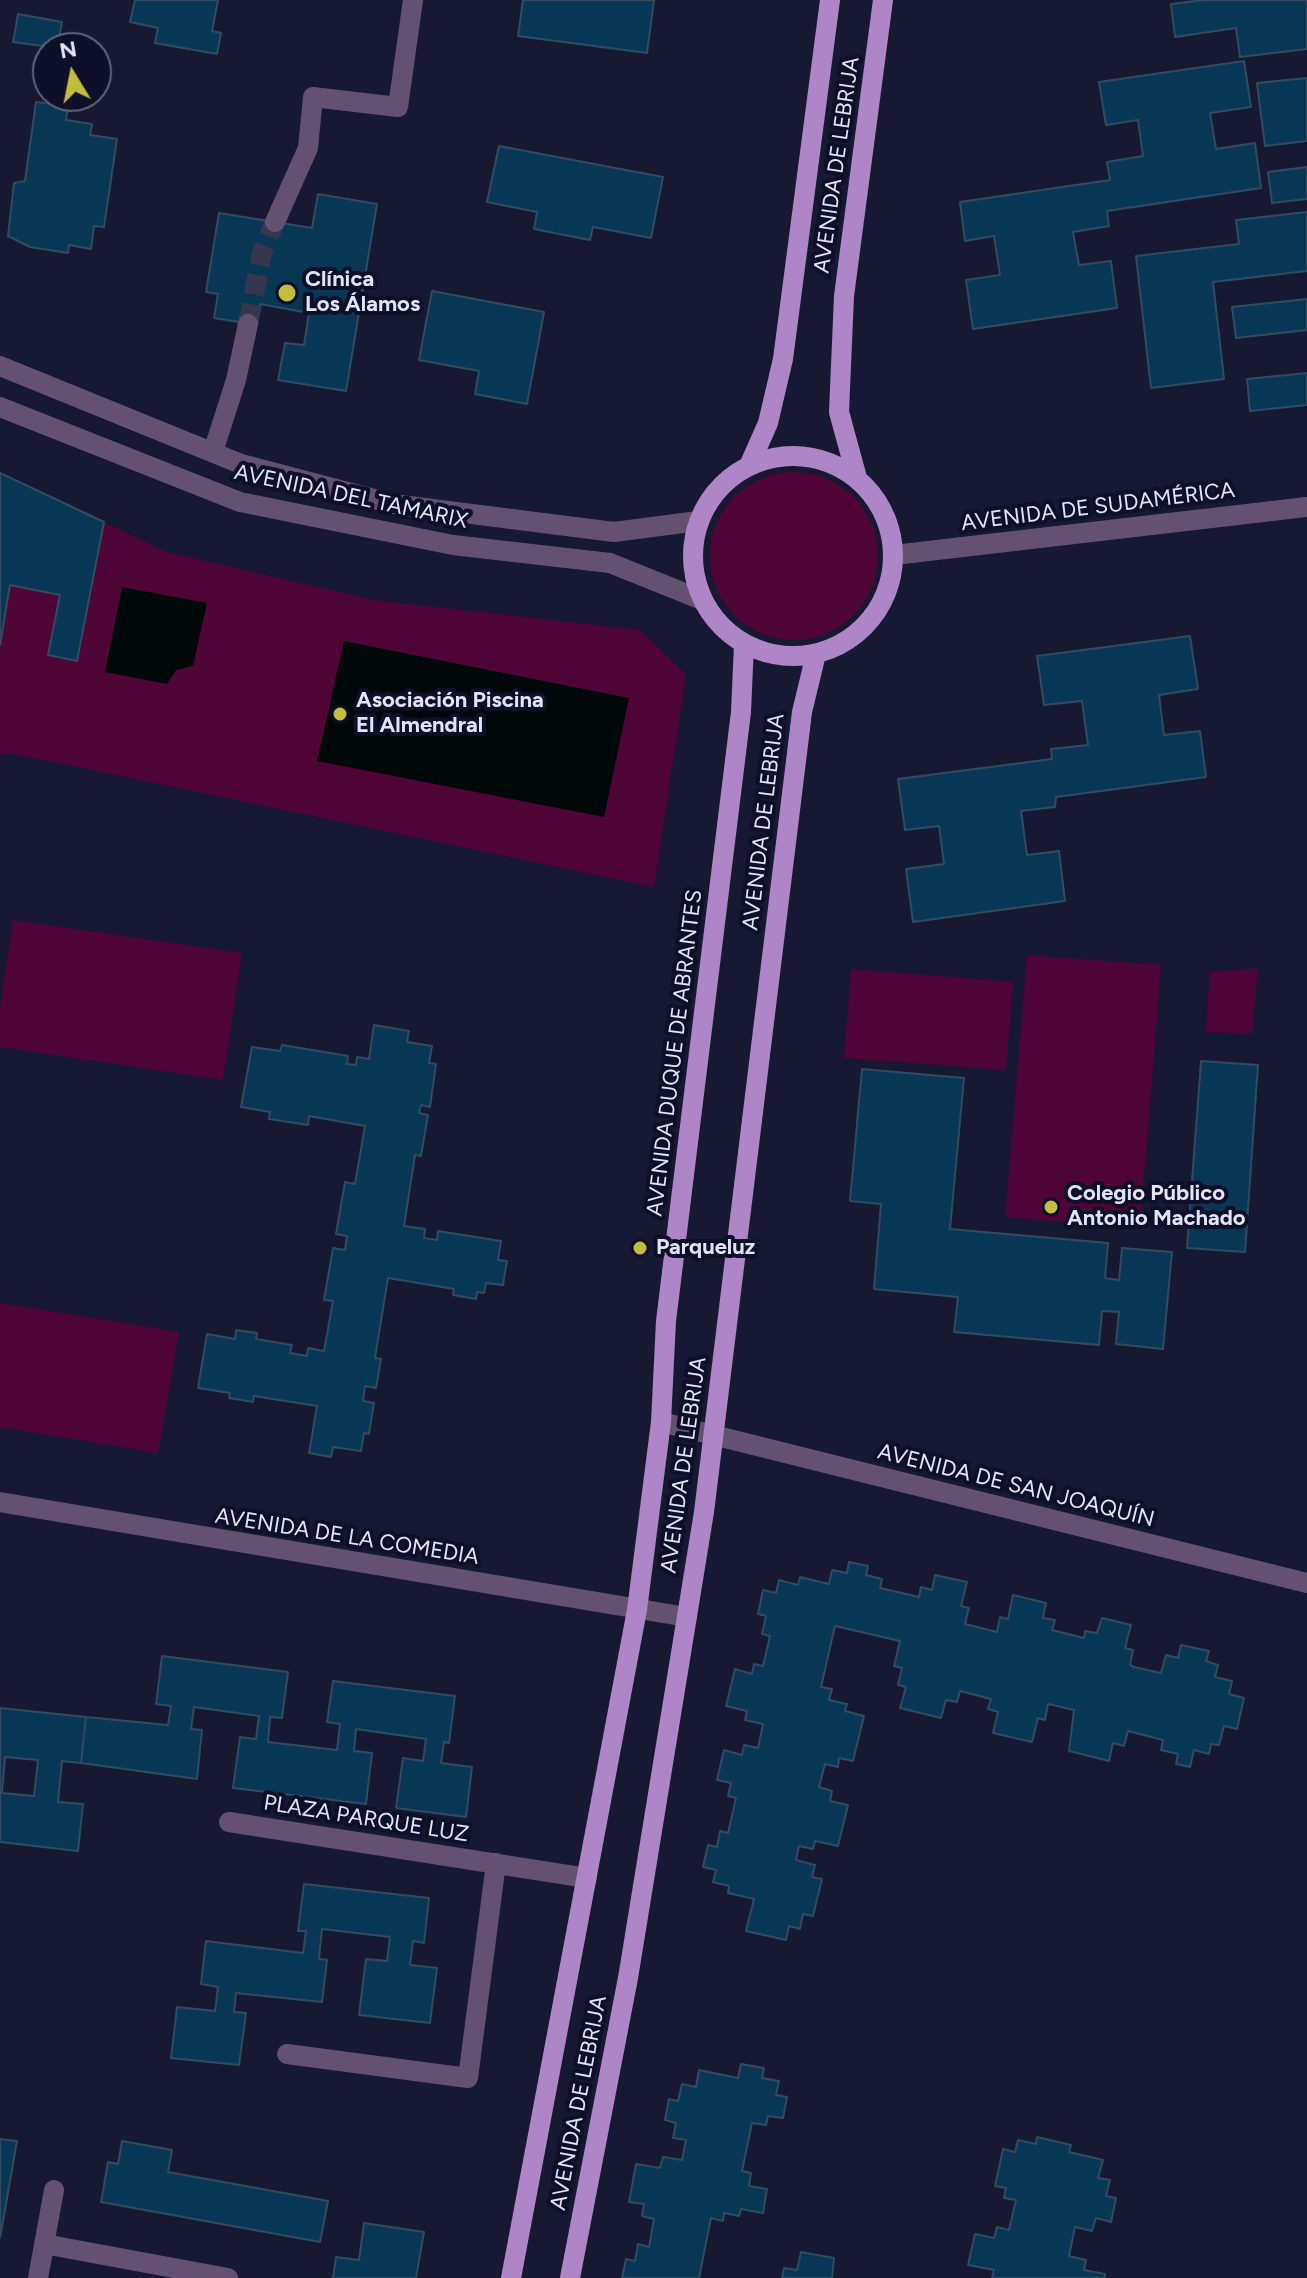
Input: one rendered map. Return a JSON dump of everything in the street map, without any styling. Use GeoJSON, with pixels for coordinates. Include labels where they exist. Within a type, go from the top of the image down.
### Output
{"type":"FeatureCollection","features":[{"type":"Feature","properties":{"kind":"main road","name":"AVENIDA DE LEBRIJA"},"geometry":{"type":"LineString","coordinates":[[749,466],[768,423],[783,359],[830,0]]}},
{"type":"Feature","properties":{"kind":"main road","name":"AVENIDA DE LEBRIJA"},"geometry":{"type":"LineString","coordinates":[[857,478],[839,412],[844,296],[883,0]]}},
{"type":"Feature","properties":{"kind":"main road"},"geometry":{"type":"LineString","coordinates":[[784,456],[816,458],[857,478],[876,499],[889,524],[894,555],[885,598],[872,619],[839,646],[816,654],[774,655],[744,644],[721,627],[702,600],[693,568],[698,521],[720,487],[749,466],[784,456]]}},
{"type":"Feature","properties":{"kind":"main road","name":"AVENIDA DUQUE DE ABRANTES"},"geometry":{"type":"LineString","coordinates":[[637,1610],[661,1422],[666,1321],[741,712],[744,644]]}},
{"type":"Feature","properties":{"kind":"main road","name":"AVENIDA DE LEBRIJA"},"geometry":{"type":"LineString","coordinates":[[570,2278],[628,1978],[687,1617],[713,1436],[802,712],[816,654]]}},
{"type":"Feature","properties":{"kind":"main road","name":"AVENIDA DE LEBRIJA"},"geometry":{"type":"LineString","coordinates":[[511,2278],[637,1610]]}},
{"type":"Feature","properties":{"kind":"street"},"geometry":{"type":"LineString","coordinates":[[275,222],[308,148],[313,97],[398,107],[413,0]]}},
{"type":"Feature","properties":{"kind":"street"},"geometry":{"type":"LineString","coordinates":[[213,452],[236,380],[248,324]]}},
{"type":"Feature","properties":{"kind":"street","name":"AVENIDA DEL TAMARIX"},"geometry":{"type":"LineString","coordinates":[[0,366],[241,464],[393,504],[614,532],[698,521]]}},
{"type":"Feature","properties":{"kind":"street","name":"AVENIDA DEL TAMARIX"},"geometry":{"type":"LineString","coordinates":[[0,407],[240,502],[453,545],[610,563],[702,600]]}},
{"type":"Feature","properties":{"kind":"street","name":"AVENIDA DE SUDAMÉRICA"},"geometry":{"type":"LineString","coordinates":[[894,555],[1307,507]]}},
{"type":"Feature","properties":{"kind":"street","name":"AVENIDA DE SAN JOAQUÍN"},"geometry":{"type":"LineString","coordinates":[[661,1422],[1307,1583]]}},
{"type":"Feature","properties":{"kind":"street","name":"AVENIDA DE LA COMEDIA"},"geometry":{"type":"LineString","coordinates":[[0,1502],[687,1617]]}},
{"type":"Feature","properties":{"kind":"street","name":"PLAZA PARQUE LUZ"},"geometry":{"type":"LineString","coordinates":[[229,1822],[587,1878]]}},
{"type":"Feature","properties":{"kind":"street"},"geometry":{"type":"LineString","coordinates":[[287,2054],[468,2078],[496,1863]]}},
{"type":"Feature","properties":{"kind":"street"},"geometry":{"type":"LineString","coordinates":[[38,2278],[54,2190]]}},
{"type":"Feature","properties":{"kind":"street"},"geometry":{"type":"LineString","coordinates":[[44,2244],[228,2278]]}},
{"type":"Feature","properties":{"kind":"shaded area"},"geometry":{"type":"Polygon","coordinates":[[[794,472],[826,478],[854,496],[872,524],[878,556],[872,588],[854,616],[826,634],[794,640],[762,634],[734,616],[716,588],[710,556],[716,524],[734,496],[762,478],[794,472]]]}},
{"type":"Feature","properties":{"kind":"shaded area","name":"Asociación Piscina El Almendral"},"geometry":{"type":"Polygon","coordinates":[[[0,473],[167,552],[373,600],[640,630],[686,674],[654,887],[10,753],[0,756],[0,473]]]}},
{"type":"Feature","properties":{"kind":"shaded area"},"geometry":{"type":"Polygon","coordinates":[[[122,587],[207,603],[193,666],[176,670],[167,684],[105,672],[122,587]]]}},
{"type":"Feature","properties":{"kind":"shaded area"},"geometry":{"type":"Polygon","coordinates":[[[344,641],[629,698],[604,817],[317,761],[344,641]]]}},
{"type":"Feature","properties":{"kind":"shaded area"},"geometry":{"type":"Polygon","coordinates":[[[13,920],[242,953],[223,1080],[0,1047],[0,1007],[13,920]]]}},
{"type":"Feature","properties":{"kind":"shaded area"},"geometry":{"type":"Polygon","coordinates":[[[1027,955],[1161,965],[1140,1228],[1005,1217],[1027,955]]]}},
{"type":"Feature","properties":{"kind":"shaded area"},"geometry":{"type":"Polygon","coordinates":[[[1258,968],[1252,1034],[1206,1032],[1210,972],[1258,968]]]}},
{"type":"Feature","properties":{"kind":"shaded area"},"geometry":{"type":"Polygon","coordinates":[[[851,969],[1013,982],[1006,1070],[844,1058],[851,969]]]}},
{"type":"Feature","properties":{"kind":"shaded area"},"geometry":{"type":"Polygon","coordinates":[[[0,1303],[179,1332],[158,1453],[0,1427],[0,1303]]]}},
{"type":"Feature","properties":{"kind":"building"},"geometry":{"type":"Polygon","coordinates":[[[135,0],[218,0],[212,31],[221,33],[217,54],[155,43],[158,28],[130,22],[135,0]]]}},
{"type":"Feature","properties":{"kind":"building"},"geometry":{"type":"Polygon","coordinates":[[[523,0],[654,0],[647,53],[518,36],[523,0]]]}},
{"type":"Feature","properties":{"kind":"building"},"geometry":{"type":"Polygon","coordinates":[[[1204,0],[1307,0],[1307,49],[1240,57],[1236,28],[1175,37],[1171,4],[1204,0]]]}},
{"type":"Feature","properties":{"kind":"building"},"geometry":{"type":"Polygon","coordinates":[[[18,14],[62,22],[60,32],[32,32],[32,45],[13,42],[18,14]]]}},
{"type":"Feature","properties":{"kind":"building"},"geometry":{"type":"Polygon","coordinates":[[[1244,61],[1251,107],[1210,113],[1216,149],[1255,143],[1261,188],[1107,211],[1109,226],[1073,232],[1079,265],[1111,261],[1117,308],[973,329],[966,280],[1000,275],[994,236],[965,241],[960,202],[1110,180],[1107,162],[1143,156],[1138,120],[1106,125],[1099,82],[1244,61]]]}},
{"type":"Feature","properties":{"kind":"building"},"geometry":{"type":"Polygon","coordinates":[[[1307,78],[1307,141],[1265,146],[1257,83],[1307,78]]]}},
{"type":"Feature","properties":{"kind":"building"},"geometry":{"type":"Polygon","coordinates":[[[35,112],[67,112],[66,120],[92,124],[90,135],[117,139],[104,227],[94,226],[91,249],[69,245],[68,253],[30,247],[8,236],[14,183],[25,181],[35,112]]]}},
{"type":"Feature","properties":{"kind":"building"},"geometry":{"type":"Polygon","coordinates":[[[499,146],[663,177],[651,238],[593,227],[590,240],[534,229],[537,212],[487,202],[499,146]]]}},
{"type":"Feature","properties":{"kind":"building"},"geometry":{"type":"Polygon","coordinates":[[[1307,167],[1307,199],[1272,203],[1268,172],[1307,167]]]}},
{"type":"Feature","properties":{"kind":"building","name":"Clínica Los Álamos"},"geometry":{"type":"Polygon","coordinates":[[[318,194],[377,204],[346,391],[278,380],[285,343],[304,345],[309,313],[260,304],[257,325],[214,318],[218,294],[206,292],[219,213],[312,228],[318,194]]]}},
{"type":"Feature","properties":{"kind":"building"},"geometry":{"type":"Polygon","coordinates":[[[1307,212],[1307,271],[1213,282],[1224,379],[1151,388],[1136,256],[1239,244],[1236,220],[1307,212]]]}},
{"type":"Feature","properties":{"kind":"building"},"geometry":{"type":"Polygon","coordinates":[[[432,291],[544,312],[527,404],[475,394],[479,371],[419,360],[432,291]]]}},
{"type":"Feature","properties":{"kind":"building"},"geometry":{"type":"Polygon","coordinates":[[[1307,299],[1307,330],[1236,338],[1232,307],[1307,299]]]}},
{"type":"Feature","properties":{"kind":"building"},"geometry":{"type":"Polygon","coordinates":[[[1307,373],[1307,405],[1250,411],[1247,379],[1307,373]]]}},
{"type":"Feature","properties":{"kind":"building"},"geometry":{"type":"Polygon","coordinates":[[[0,473],[104,522],[77,661],[48,655],[60,595],[10,585],[0,645],[0,473]]]}},
{"type":"Feature","properties":{"kind":"building"},"geometry":{"type":"Polygon","coordinates":[[[1190,636],[1198,689],[1159,695],[1164,735],[1200,731],[1206,777],[1056,797],[1055,807],[1021,811],[1027,855],[1059,851],[1065,901],[913,922],[906,869],[944,864],[939,826],[905,830],[898,779],[1052,759],[1051,749],[1088,745],[1082,701],[1044,705],[1037,656],[1190,636]]]}},
{"type":"Feature","properties":{"kind":"building"},"geometry":{"type":"Polygon","coordinates":[[[374,1025],[409,1031],[407,1042],[432,1046],[429,1063],[436,1064],[430,1107],[421,1105],[419,1113],[428,1115],[421,1156],[415,1155],[404,1226],[425,1229],[424,1238],[437,1240],[438,1231],[501,1241],[498,1260],[507,1261],[503,1285],[486,1283],[484,1293],[477,1292],[476,1299],[453,1295],[454,1289],[388,1278],[375,1358],[381,1359],[376,1388],[365,1386],[363,1401],[374,1403],[369,1434],[364,1433],[361,1451],[333,1447],[331,1457],[309,1453],[317,1406],[254,1396],[253,1402],[229,1398],[230,1393],[198,1388],[207,1334],[235,1339],[236,1330],[257,1333],[256,1339],[292,1345],[290,1353],[307,1356],[308,1348],[324,1351],[333,1301],[324,1300],[333,1248],[345,1250],[347,1236],[336,1234],[345,1182],[355,1184],[365,1126],[309,1116],[308,1125],[269,1119],[270,1112],[241,1107],[252,1047],[280,1051],[282,1045],[348,1056],[347,1064],[356,1065],[357,1057],[369,1059],[374,1025]]]}},
{"type":"Feature","properties":{"kind":"building"},"geometry":{"type":"Polygon","coordinates":[[[1201,1061],[1258,1065],[1245,1252],[1187,1248],[1201,1061]]]}},
{"type":"Feature","properties":{"kind":"building"},"geometry":{"type":"Polygon","coordinates":[[[862,1069],[964,1078],[950,1229],[1108,1243],[1105,1278],[1119,1280],[1122,1248],[1172,1252],[1163,1349],[1116,1344],[1119,1312],[1102,1311],[1099,1345],[954,1332],[958,1297],[874,1289],[881,1204],[850,1201],[862,1069]]]}},
{"type":"Feature","properties":{"kind":"building"},"geometry":{"type":"Polygon","coordinates":[[[849,1562],[868,1566],[866,1575],[882,1579],[880,1588],[919,1597],[921,1587],[932,1590],[935,1575],[967,1582],[961,1606],[969,1608],[965,1624],[997,1632],[1000,1617],[1008,1619],[1013,1595],[1046,1603],[1043,1618],[1055,1620],[1052,1630],[1084,1638],[1085,1631],[1097,1633],[1102,1618],[1131,1625],[1125,1648],[1133,1650],[1130,1665],[1134,1667],[1161,1673],[1166,1655],[1178,1658],[1181,1645],[1209,1651],[1206,1661],[1218,1665],[1215,1677],[1232,1681],[1229,1694],[1244,1698],[1237,1729],[1224,1726],[1219,1745],[1211,1744],[1209,1754],[1194,1750],[1190,1767],[1176,1764],[1178,1754],[1161,1750],[1163,1740],[1128,1731],[1124,1746],[1113,1743],[1109,1761],[1069,1751],[1074,1710],[1048,1704],[1045,1720],[1038,1718],[1032,1742],[993,1733],[998,1712],[988,1709],[991,1699],[960,1691],[957,1702],[946,1700],[941,1718],[900,1708],[906,1687],[898,1685],[902,1668],[894,1666],[900,1641],[835,1626],[821,1687],[832,1689],[829,1700],[847,1704],[845,1711],[864,1716],[853,1761],[839,1758],[838,1767],[825,1764],[819,1787],[832,1791],[830,1801],[848,1805],[838,1846],[815,1841],[813,1849],[799,1846],[796,1860],[815,1865],[812,1877],[822,1879],[813,1916],[803,1914],[800,1929],[789,1926],[786,1940],[746,1931],[754,1899],[728,1893],[729,1886],[713,1882],[716,1870],[703,1867],[708,1845],[717,1847],[720,1831],[728,1833],[736,1798],[728,1796],[731,1783],[717,1780],[724,1750],[742,1755],[744,1745],[758,1748],[763,1724],[745,1720],[747,1711],[726,1706],[735,1669],[752,1674],[754,1664],[763,1666],[770,1636],[762,1634],[766,1616],[758,1614],[763,1590],[776,1593],[779,1580],[798,1585],[800,1577],[829,1584],[832,1570],[847,1573],[849,1562]]]}},
{"type":"Feature","properties":{"kind":"building"},"geometry":{"type":"Polygon","coordinates":[[[162,1656],[288,1672],[282,1718],[270,1717],[268,1742],[337,1750],[340,1724],[327,1722],[333,1681],[455,1696],[449,1743],[444,1742],[441,1763],[472,1767],[466,1817],[396,1808],[403,1758],[423,1761],[426,1739],[356,1729],[354,1751],[372,1753],[366,1804],[233,1788],[240,1737],[256,1739],[259,1716],[194,1707],[191,1729],[202,1730],[197,1779],[81,1763],[86,1717],[168,1725],[171,1706],[156,1704],[162,1656]]]}},
{"type":"Feature","properties":{"kind":"building"},"geometry":{"type":"Polygon","coordinates":[[[0,1708],[86,1717],[81,1763],[62,1761],[58,1802],[83,1804],[78,1851],[0,1842],[0,1708]],[[5,1757],[2,1793],[34,1796],[38,1760],[5,1757]]]}},
{"type":"Feature","properties":{"kind":"building"},"geometry":{"type":"Polygon","coordinates":[[[304,1884],[429,1898],[424,1943],[413,1941],[410,1965],[437,1968],[430,2023],[359,2015],[366,1959],[387,1961],[390,1937],[322,1929],[319,1959],[327,1960],[322,2002],[236,1993],[234,2012],[246,2013],[239,2065],[171,2058],[177,2007],[215,2011],[218,1987],[201,1984],[206,1941],[303,1953],[306,1931],[298,1931],[304,1884]]]}},
{"type":"Feature","properties":{"kind":"building"},"geometry":{"type":"Polygon","coordinates":[[[741,2064],[764,2068],[762,2078],[779,2081],[776,2095],[787,2097],[783,2118],[768,2116],[766,2125],[752,2123],[742,2171],[751,2173],[749,2186],[767,2189],[763,2213],[741,2209],[739,2216],[724,2213],[723,2221],[711,2218],[699,2278],[622,2278],[626,2259],[635,2261],[638,2244],[649,2247],[654,2219],[642,2216],[644,2204],[629,2202],[636,2164],[660,2168],[663,2157],[682,2160],[686,2140],[673,2138],[676,2123],[665,2120],[669,2099],[678,2101],[682,2084],[696,2087],[699,2070],[738,2078],[741,2064]]]}},
{"type":"Feature","properties":{"kind":"building"},"geometry":{"type":"Polygon","coordinates":[[[1037,2137],[1071,2145],[1069,2152],[1103,2160],[1098,2178],[1110,2180],[1106,2196],[1116,2198],[1111,2222],[1096,2218],[1092,2231],[1075,2227],[1069,2256],[1086,2260],[1084,2270],[1105,2274],[1105,2278],[992,2278],[994,2270],[968,2265],[975,2234],[994,2238],[997,2227],[1009,2230],[1016,2200],[1004,2198],[1006,2188],[995,2186],[1003,2149],[1015,2152],[1018,2140],[1036,2144],[1037,2137]]]}},
{"type":"Feature","properties":{"kind":"building"},"geometry":{"type":"Polygon","coordinates":[[[0,2139],[17,2141],[0,2238],[0,2139]]]}},
{"type":"Feature","properties":{"kind":"building"},"geometry":{"type":"Polygon","coordinates":[[[122,2141],[172,2150],[168,2172],[328,2201],[320,2242],[101,2202],[108,2162],[118,2164],[122,2141]]]}},
{"type":"Feature","properties":{"kind":"building"},"geometry":{"type":"Polygon","coordinates":[[[364,2223],[424,2232],[416,2278],[333,2278],[336,2257],[359,2260],[364,2223]]]}},
{"type":"Feature","properties":{"kind":"building"},"geometry":{"type":"Polygon","coordinates":[[[801,2252],[834,2258],[832,2278],[782,2278],[784,2268],[797,2270],[801,2252]]]}},
{"type":"Feature","properties":{"kind":"tunnel"},"geometry":{"type":"LineString","coordinates":[[248,324],[262,253],[275,222]]}},
{"type":"Feature","properties":{"kind":"place","name":"Clínica Los Álamos"},"geometry":{"type":"Point","coordinates":[287,293]}},
{"type":"Feature","properties":{"kind":"place","name":"Asociación Piscina El Almendral"},"geometry":{"type":"Point","coordinates":[340,714]}},
{"type":"Feature","properties":{"kind":"place","name":"Colegio Público Antonio Machado"},"geometry":{"type":"Point","coordinates":[1051,1207]}},
{"type":"Feature","properties":{"kind":"place","name":"Parqueluz"},"geometry":{"type":"Point","coordinates":[640,1248]}}]}
